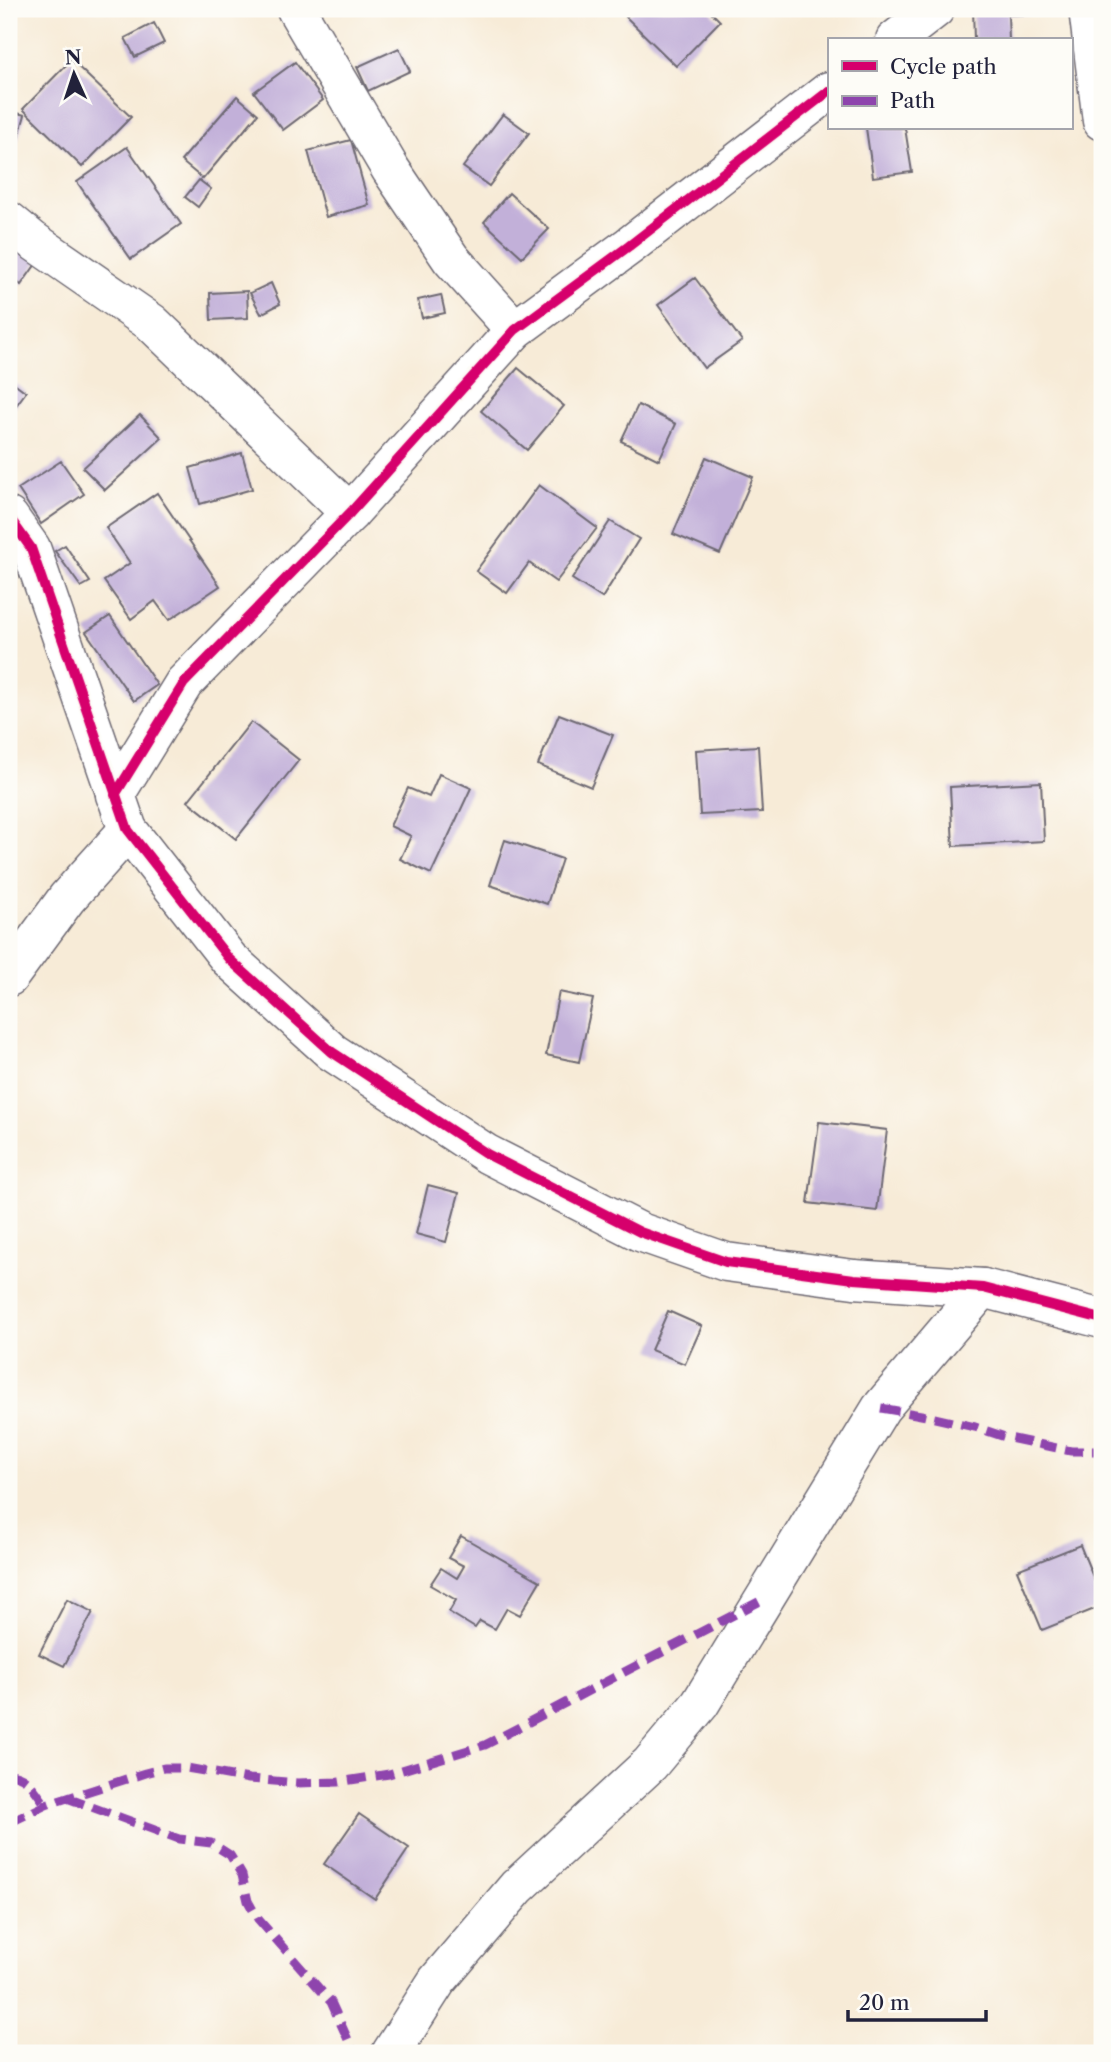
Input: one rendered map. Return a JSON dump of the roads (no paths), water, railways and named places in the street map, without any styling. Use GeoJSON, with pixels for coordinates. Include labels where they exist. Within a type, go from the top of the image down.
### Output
{"type":"FeatureCollection","features":[{"type":"Feature","properties":{"kind":"street"},"geometry":{"type":"LineString","coordinates":[[296,9],[391,170],[451,259],[515,330]]}},
{"type":"Feature","properties":{"kind":"street"},"geometry":{"type":"LineString","coordinates":[[898,38],[935,9]]}},
{"type":"Feature","properties":{"kind":"street"},"geometry":{"type":"LineString","coordinates":[[1088,9],[1102,121]]}},
{"type":"Feature","properties":{"kind":"street"},"geometry":{"type":"LineString","coordinates":[[9,977],[67,898],[122,813],[184,683],[350,513],[515,330],[629,246],[828,92]]}},
{"type":"Feature","properties":{"kind":"street"},"geometry":{"type":"LineString","coordinates":[[9,221],[32,240],[152,323],[350,513]]}},
{"type":"Feature","properties":{"kind":"street"},"geometry":{"type":"LineString","coordinates":[[9,517],[31,548],[122,813],[229,959],[332,1052],[487,1154],[640,1232],[726,1262],[854,1279],[983,1288],[1102,1319]]}},
{"type":"Feature","properties":{"kind":"street"},"geometry":{"type":"LineString","coordinates":[[391,2053],[437,1981],[517,1886],[650,1764],[700,1704],[881,1408],[983,1288]]}}]}
